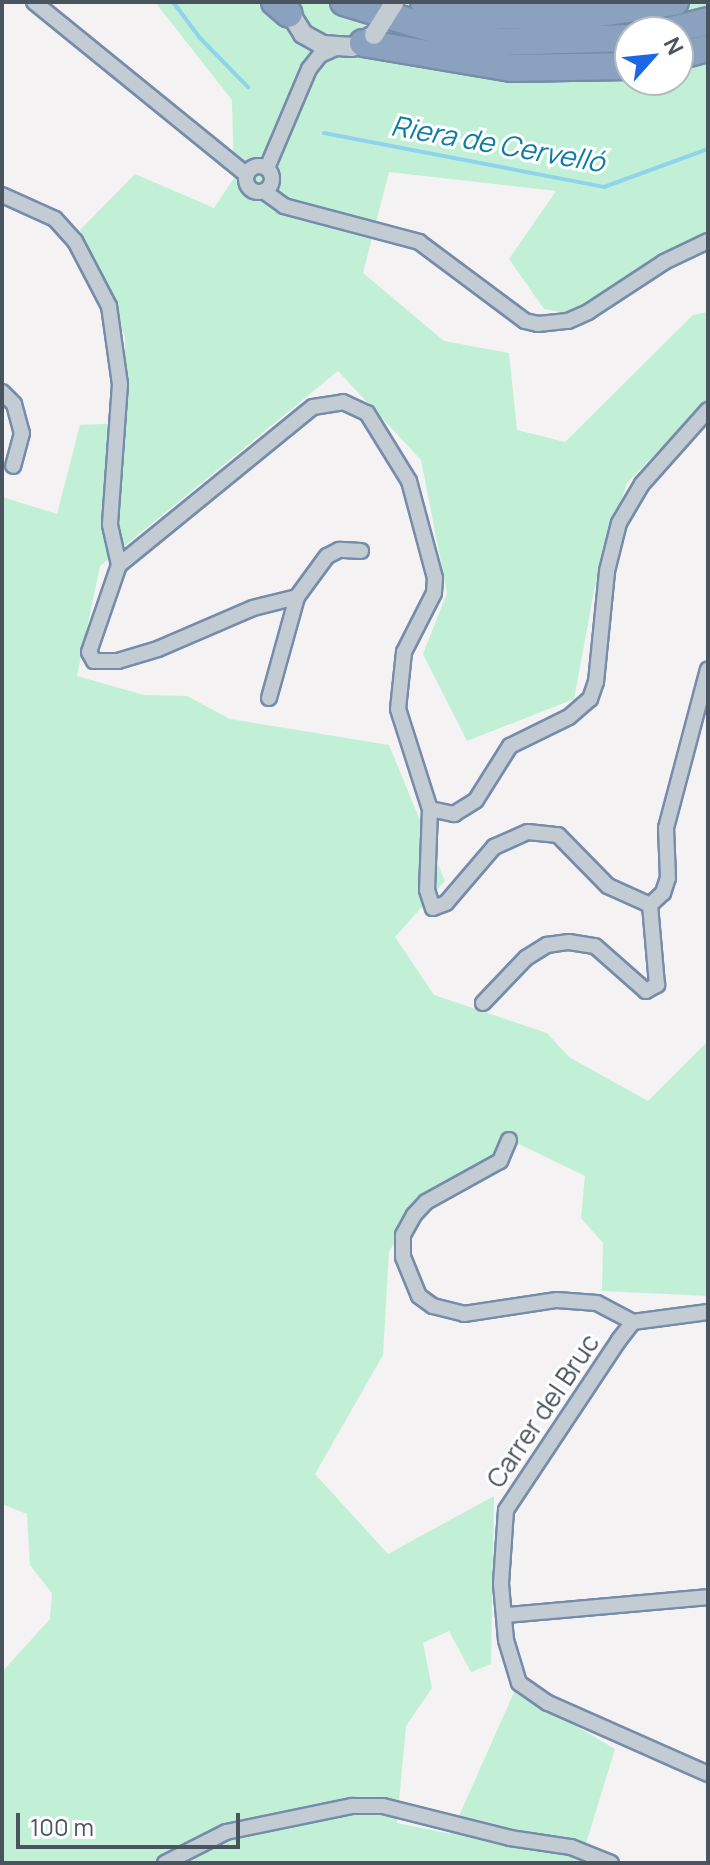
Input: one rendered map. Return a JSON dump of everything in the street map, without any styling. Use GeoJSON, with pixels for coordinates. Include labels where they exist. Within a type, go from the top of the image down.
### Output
{"type":"FeatureCollection","features":[{"type":"Feature","properties":{"kind":"highway"},"geometry":{"type":"LineString","coordinates":[[344,2],[446,33],[503,42],[614,39]]}},
{"type":"Feature","properties":{"kind":"highway"},"geometry":{"type":"LineString","coordinates":[[424,2],[482,15],[573,17],[675,2]]}},
{"type":"Feature","properties":{"kind":"highway"},"geometry":{"type":"LineString","coordinates":[[368,39],[511,68],[614,66]]}},
{"type":"Feature","properties":{"kind":"street"},"geometry":{"type":"LineString","coordinates":[[34,2],[247,175],[251,190],[265,192],[284,206],[419,242],[525,321],[538,324],[568,321],[588,312],[664,262],[708,241]]}},
{"type":"Feature","properties":{"kind":"street"},"geometry":{"type":"LineString","coordinates":[[265,192],[273,181],[267,168],[314,61],[336,48],[368,39],[395,2]]}},
{"type":"Feature","properties":{"kind":"street"},"geometry":{"type":"LineString","coordinates":[[288,13],[336,48]]}},
{"type":"Feature","properties":{"kind":"street"},"geometry":{"type":"LineString","coordinates":[[288,13],[305,80]]}},
{"type":"Feature","properties":{"kind":"street"},"geometry":{"type":"LineString","coordinates":[[247,175],[254,167],[267,168]]}},
{"type":"Feature","properties":{"kind":"street"},"geometry":{"type":"LineString","coordinates":[[2,195],[55,219],[75,241],[109,306],[120,384],[110,525],[119,565]]}},
{"type":"Feature","properties":{"kind":"street"},"geometry":{"type":"LineString","coordinates":[[2,392],[14,404],[22,433],[13,466]]}},
{"type":"Feature","properties":{"kind":"street"},"geometry":{"type":"LineString","coordinates":[[297,597],[118,661],[94,661],[89,652],[93,631],[119,565],[313,407],[343,402],[367,413],[409,481],[435,578],[429,606],[404,652],[398,709],[430,809],[427,890],[433,908],[446,903],[494,847],[528,832],[558,835],[608,886],[650,905]]}},
{"type":"Feature","properties":{"kind":"street"},"geometry":{"type":"LineString","coordinates":[[430,809],[454,814],[476,800],[510,746],[569,717],[590,699],[596,682],[607,571],[619,523],[642,484],[708,410]]}},
{"type":"Feature","properties":{"kind":"street"},"geometry":{"type":"LineString","coordinates":[[269,698],[297,597],[327,556],[339,550],[361,551]]}},
{"type":"Feature","properties":{"kind":"street"},"geometry":{"type":"LineString","coordinates":[[650,905],[663,893],[668,878],[666,828],[687,764],[708,669]]}},
{"type":"Feature","properties":{"kind":"street"},"geometry":{"type":"LineString","coordinates":[[483,1003],[526,958],[547,945],[569,942],[595,946],[646,991],[657,985],[650,905]]}},
{"type":"Feature","properties":{"kind":"street"},"geometry":{"type":"LineString","coordinates":[[509,1140],[500,1161],[426,1202],[408,1225],[403,1257],[419,1296],[433,1306],[464,1314],[557,1300],[597,1303],[633,1322]]}},
{"type":"Feature","properties":{"kind":"street","name":"Carrer del Bruc"},"geometry":{"type":"LineString","coordinates":[[708,1312],[633,1322],[545,1445],[506,1510],[501,1584],[507,1615],[506,1640],[519,1683],[548,1703],[708,1774]]}},
{"type":"Feature","properties":{"kind":"street"},"geometry":{"type":"LineString","coordinates":[[507,1615],[708,1597]]}},
{"type":"Feature","properties":{"kind":"street"},"geometry":{"type":"LineString","coordinates":[[165,1863],[226,1832],[352,1806],[418,1814],[510,1838],[571,1847],[611,1863]]}},
{"type":"Feature","properties":{"kind":"green space"},"geometry":{"type":"Polygon","coordinates":[[[155,2],[708,2],[708,234],[680,245],[571,314],[544,309],[509,259],[556,191],[389,172],[363,273],[444,341],[509,353],[517,430],[565,442],[693,315],[708,312],[708,399],[627,483],[595,586],[574,699],[467,741],[423,654],[447,593],[421,460],[338,371],[100,566],[77,676],[144,695],[187,696],[230,719],[389,745],[445,881],[395,937],[434,995],[547,1033],[569,1057],[648,1101],[708,1041],[708,1296],[602,1291],[603,1243],[581,1218],[585,1176],[519,1144],[421,1195],[389,1252],[383,1355],[315,1474],[388,1554],[494,1496],[491,1664],[471,1672],[449,1631],[423,1643],[432,1688],[406,1726],[397,1823],[451,1834],[515,1690],[615,1749],[580,1863],[2,1863],[2,1672],[50,1619],[52,1593],[30,1565],[27,1514],[2,1504],[2,497],[57,514],[80,425],[125,423],[125,337],[80,230],[135,174],[214,208],[234,178],[232,100],[155,2]]]}},
{"type":"Feature","properties":{"kind":"waterway"},"geometry":{"type":"LineString","coordinates":[[173,2],[200,38],[248,87]]}},
{"type":"Feature","properties":{"kind":"waterway","name":"Riera de Cervelló"},"geometry":{"type":"LineString","coordinates":[[324,133],[604,187],[708,149]]}}]}
